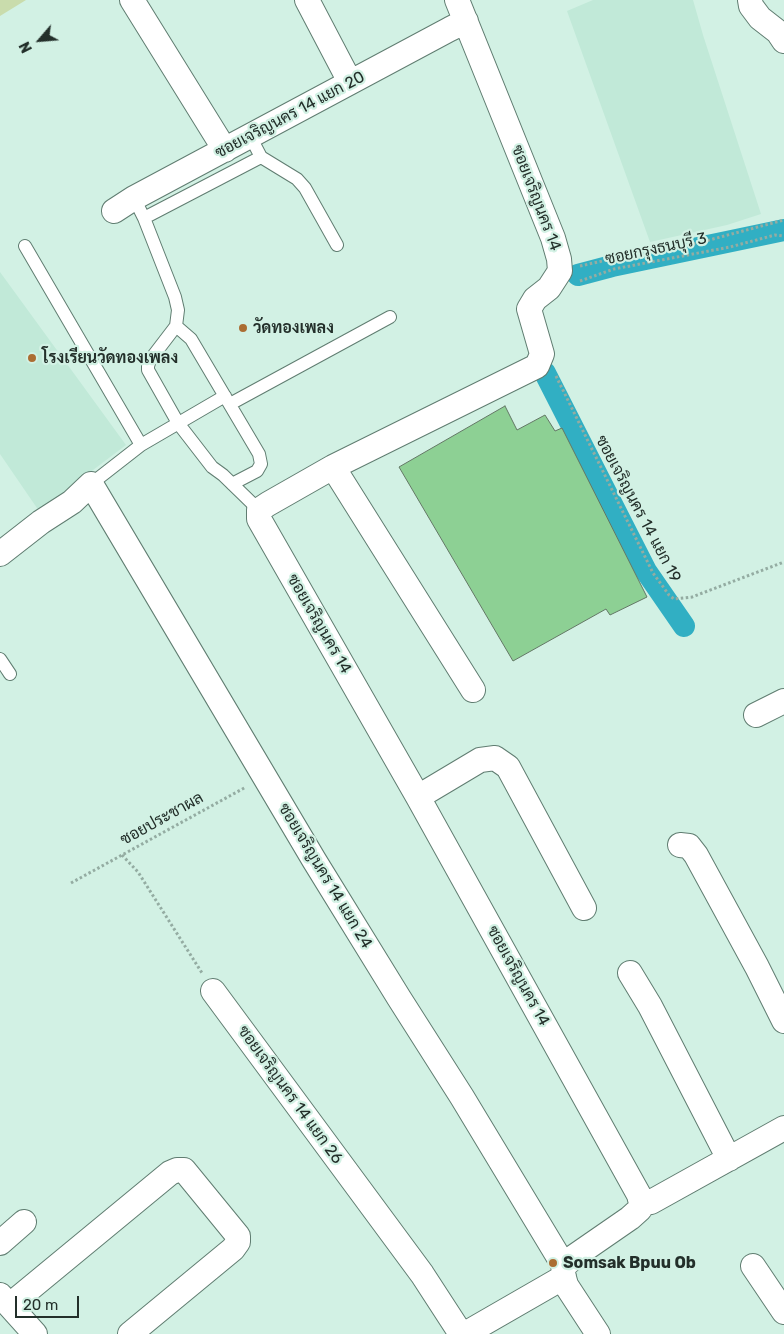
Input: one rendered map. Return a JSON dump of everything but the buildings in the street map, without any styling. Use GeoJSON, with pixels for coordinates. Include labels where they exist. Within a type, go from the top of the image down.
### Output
{"type":"FeatureCollection","features":[{"type":"Feature","properties":{"kind":"street"},"geometry":{"type":"LineString","coordinates":[[132,0],[225,150]]}},
{"type":"Feature","properties":{"kind":"street"},"geometry":{"type":"LineString","coordinates":[[307,0],[350,82]]}},
{"type":"Feature","properties":{"kind":"street"},"geometry":{"type":"LineString","coordinates":[[750,0],[760,18],[778,32],[784,41]]}},
{"type":"Feature","properties":{"kind":"street","name":"ซอยเจริญนคร 14 แยก 20"},"geometry":{"type":"LineString","coordinates":[[114,211],[139,208],[225,150],[450,29],[462,11]]}},
{"type":"Feature","properties":{"kind":"street","name":"ซอยเจริญนคร 14"},"geometry":{"type":"LineString","coordinates":[[462,11],[553,238],[559,259],[568,277],[535,298],[529,309],[542,354]]}},
{"type":"Feature","properties":{"kind":"street"},"geometry":{"type":"LineString","coordinates":[[259,510],[334,467],[537,366],[542,354]]}},
{"type":"Feature","properties":{"kind":"street"},"geometry":{"type":"LineString","coordinates":[[334,467],[473,690]]}},
{"type":"Feature","properties":{"kind":"street"},"geometry":{"type":"LineString","coordinates":[[0,554],[41,522],[72,502],[91,484]]}},
{"type":"Feature","properties":{"kind":"street","name":"ซอยเจริญนคร 14 แยก 24"},"geometry":{"type":"LineString","coordinates":[[91,484],[319,868],[462,1097],[564,1271]]}},
{"type":"Feature","properties":{"kind":"street","name":"ซอยเจริญนคร 14"},"geometry":{"type":"LineString","coordinates":[[259,510],[259,520],[418,797],[642,1203]]}},
{"type":"Feature","properties":{"kind":"street"},"geometry":{"type":"LineString","coordinates":[[756,714],[784,701]]}},
{"type":"Feature","properties":{"kind":"street"},"geometry":{"type":"LineString","coordinates":[[418,797],[480,760],[495,758],[508,767],[584,908]]}},
{"type":"Feature","properties":{"kind":"street"},"geometry":{"type":"LineString","coordinates":[[680,845],[689,846],[696,855],[784,1021]]}},
{"type":"Feature","properties":{"kind":"street"},"geometry":{"type":"LineString","coordinates":[[630,973],[650,1006],[729,1159]]}},
{"type":"Feature","properties":{"kind":"street","name":"ซอยเจริญนคร 14 แยก 26"},"geometry":{"type":"LineString","coordinates":[[213,990],[422,1274],[461,1334]]}},
{"type":"Feature","properties":{"kind":"street"},"geometry":{"type":"LineString","coordinates":[[466,1334],[554,1282],[575,1256],[630,1218],[640,1209],[642,1203],[651,1202],[784,1128]]}},
{"type":"Feature","properties":{"kind":"street"},"geometry":{"type":"LineString","coordinates":[[35,1334],[5,1300],[170,1172],[184,1170],[238,1236],[238,1242],[233,1250],[130,1334]]}},
{"type":"Feature","properties":{"kind":"street"},"geometry":{"type":"LineString","coordinates":[[0,1243],[24,1222]]}},
{"type":"Feature","properties":{"kind":"street"},"geometry":{"type":"LineString","coordinates":[[753,1266],[784,1312]]}},
{"type":"Feature","properties":{"kind":"street"},"geometry":{"type":"LineString","coordinates":[[564,1271],[566,1285],[598,1334]]}},
{"type":"Feature","properties":{"kind":"lane"},"geometry":{"type":"LineString","coordinates":[[250,136],[261,157],[297,179],[305,188],[337,245]]}},
{"type":"Feature","properties":{"kind":"lane"},"geometry":{"type":"LineString","coordinates":[[259,510],[223,475],[212,467],[178,423],[148,368],[150,360],[176,326],[178,316],[177,304],[139,208],[261,157]]}},
{"type":"Feature","properties":{"kind":"lane"},"geometry":{"type":"LineString","coordinates":[[25,246],[141,445]]}},
{"type":"Feature","properties":{"kind":"lane"},"geometry":{"type":"LineString","coordinates":[[91,484],[141,445],[178,423],[390,317]]}},
{"type":"Feature","properties":{"kind":"lane"},"geometry":{"type":"LineString","coordinates":[[176,326],[191,339],[259,454],[261,464],[257,471],[232,484]]}},
{"type":"Feature","properties":{"kind":"lane"},"geometry":{"type":"LineString","coordinates":[[0,658],[10,674]]}},
{"type":"Feature","properties":{"kind":"path","name":"ซอยกรุงธนบุรี 3"},"geometry":{"type":"LineString","coordinates":[[568,277],[643,252],[698,243],[784,220]]}},
{"type":"Feature","properties":{"kind":"path","name":"ซอยกรุงธนบุรี 3"},"geometry":{"type":"LineString","coordinates":[[568,277],[730,247],[775,236],[784,236]]}},
{"type":"Feature","properties":{"kind":"path","name":"ซอยเจริญนคร 14 แยก 19"},"geometry":{"type":"LineString","coordinates":[[542,354],[551,367],[654,573],[669,595],[674,599],[692,597],[784,562]]}},
{"type":"Feature","properties":{"kind":"path","name":"ซอยประชาผล"},"geometry":{"type":"LineString","coordinates":[[72,883],[265,777]]}},
{"type":"Feature","properties":{"kind":"path"},"geometry":{"type":"LineString","coordinates":[[122,855],[138,872],[213,990]]}},
{"type":"Feature","properties":{"kind":"shaded area"},"geometry":{"type":"Polygon","coordinates":[[[0,0],[26,0],[0,16],[0,0]]]}},
{"type":"Feature","properties":{"kind":"shaded area"},"geometry":{"type":"Polygon","coordinates":[[[593,0],[693,0],[761,214],[727,225],[650,242],[567,11],[593,0]]]}},
{"type":"Feature","properties":{"kind":"shaded area","name":"โรงเรียนวัดทองเพลง"},"geometry":{"type":"Polygon","coordinates":[[[0,272],[126,445],[39,511],[0,454],[0,272]]]}},
{"type":"Feature","properties":{"kind":"waterway"},"geometry":{"type":"LineString","coordinates":[[578,275],[612,266],[784,230]]}},
{"type":"Feature","properties":{"kind":"waterway"},"geometry":{"type":"LineString","coordinates":[[545,373],[646,571],[684,626]]}},
{"type":"Feature","properties":{"kind":"place","name":"วัดทองเพลง"},"geometry":{"type":"Point","coordinates":[243,328]}},
{"type":"Feature","properties":{"kind":"place","name":"โรงเรียนวัดทองเพลง"},"geometry":{"type":"Point","coordinates":[32,358]}},
{"type":"Feature","properties":{"kind":"place","name":"Somsak Bpuu Ob"},"geometry":{"type":"Point","coordinates":[553,1263]}}]}
